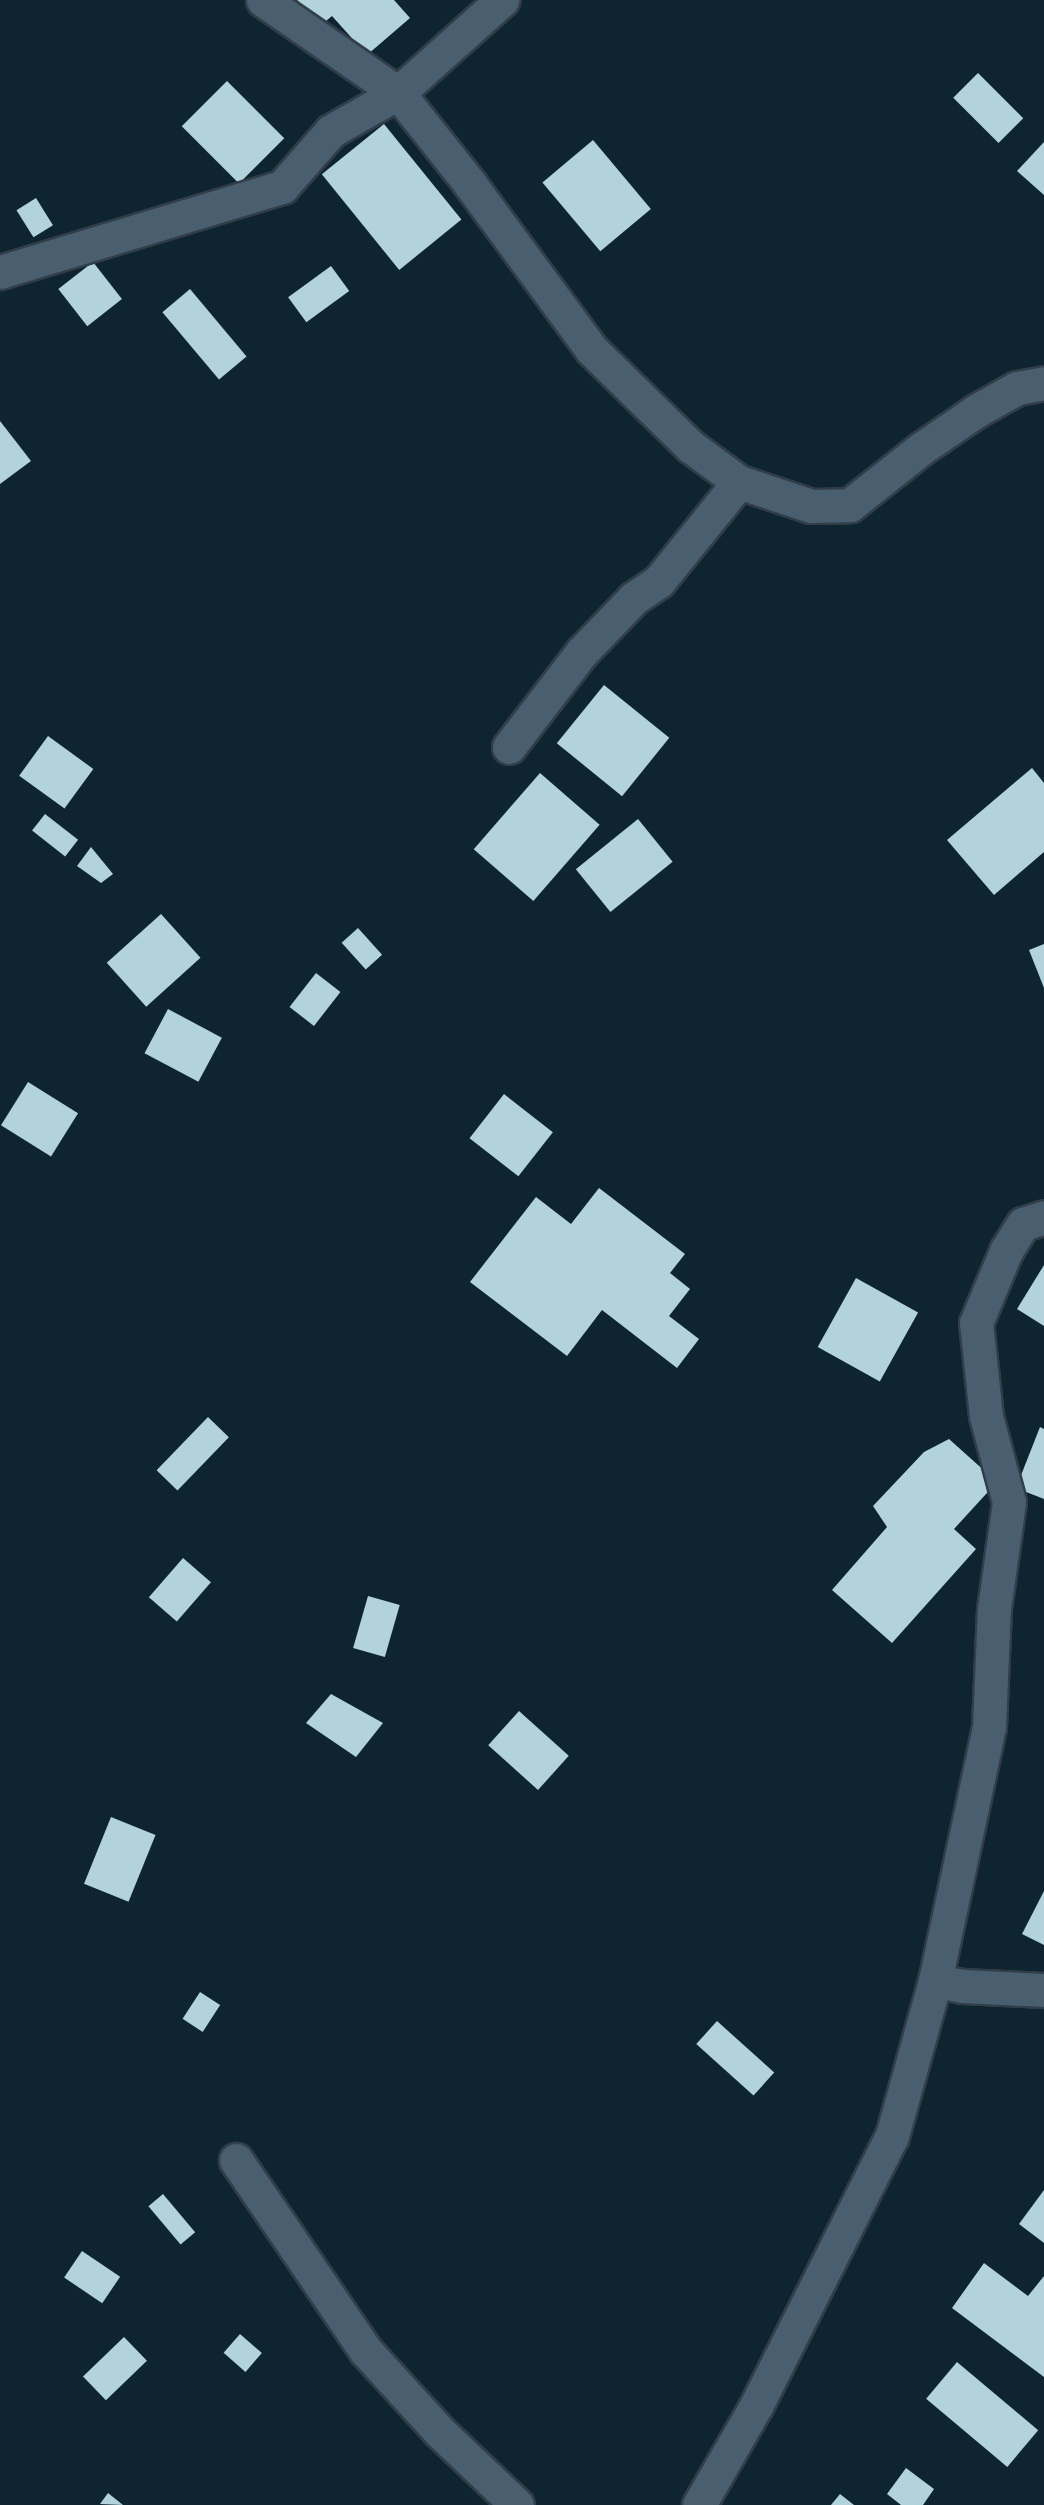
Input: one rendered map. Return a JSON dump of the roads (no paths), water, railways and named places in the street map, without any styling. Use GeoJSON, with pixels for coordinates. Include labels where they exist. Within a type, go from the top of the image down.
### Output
{"type":"FeatureCollection","features":[{"type":"Feature","properties":{"kind":"street"},"geometry":{"type":"LineString","coordinates":[[263,0],[398,93],[470,184],[591,349],[690,446],[739,482],[811,506],[850,504],[922,448],[976,411],[1017,388],[1044,383]]}},
{"type":"Feature","properties":{"kind":"street"},"geometry":{"type":"LineString","coordinates":[[0,272],[282,187],[331,131],[398,93],[502,0]]}},
{"type":"Feature","properties":{"kind":"street"},"geometry":{"type":"LineString","coordinates":[[509,747],[582,652],[634,598],[659,581],[739,482]]}},
{"type":"Feature","properties":{"kind":"street"},"geometry":{"type":"LineString","coordinates":[[699,2505],[756,2406],[891,2136],[936,1980],[989,1727],[994,1609],[1009,1502],[986,1416],[976,1323],[1006,1251],[1023,1224],[1044,1217]]}},
{"type":"Feature","properties":{"kind":"street"},"geometry":{"type":"LineString","coordinates":[[936,1980],[962,1986],[1044,1990]]}},
{"type":"Feature","properties":{"kind":"street"},"geometry":{"type":"LineString","coordinates":[[236,2160],[365,2349],[440,2432],[517,2505]]}}]}
